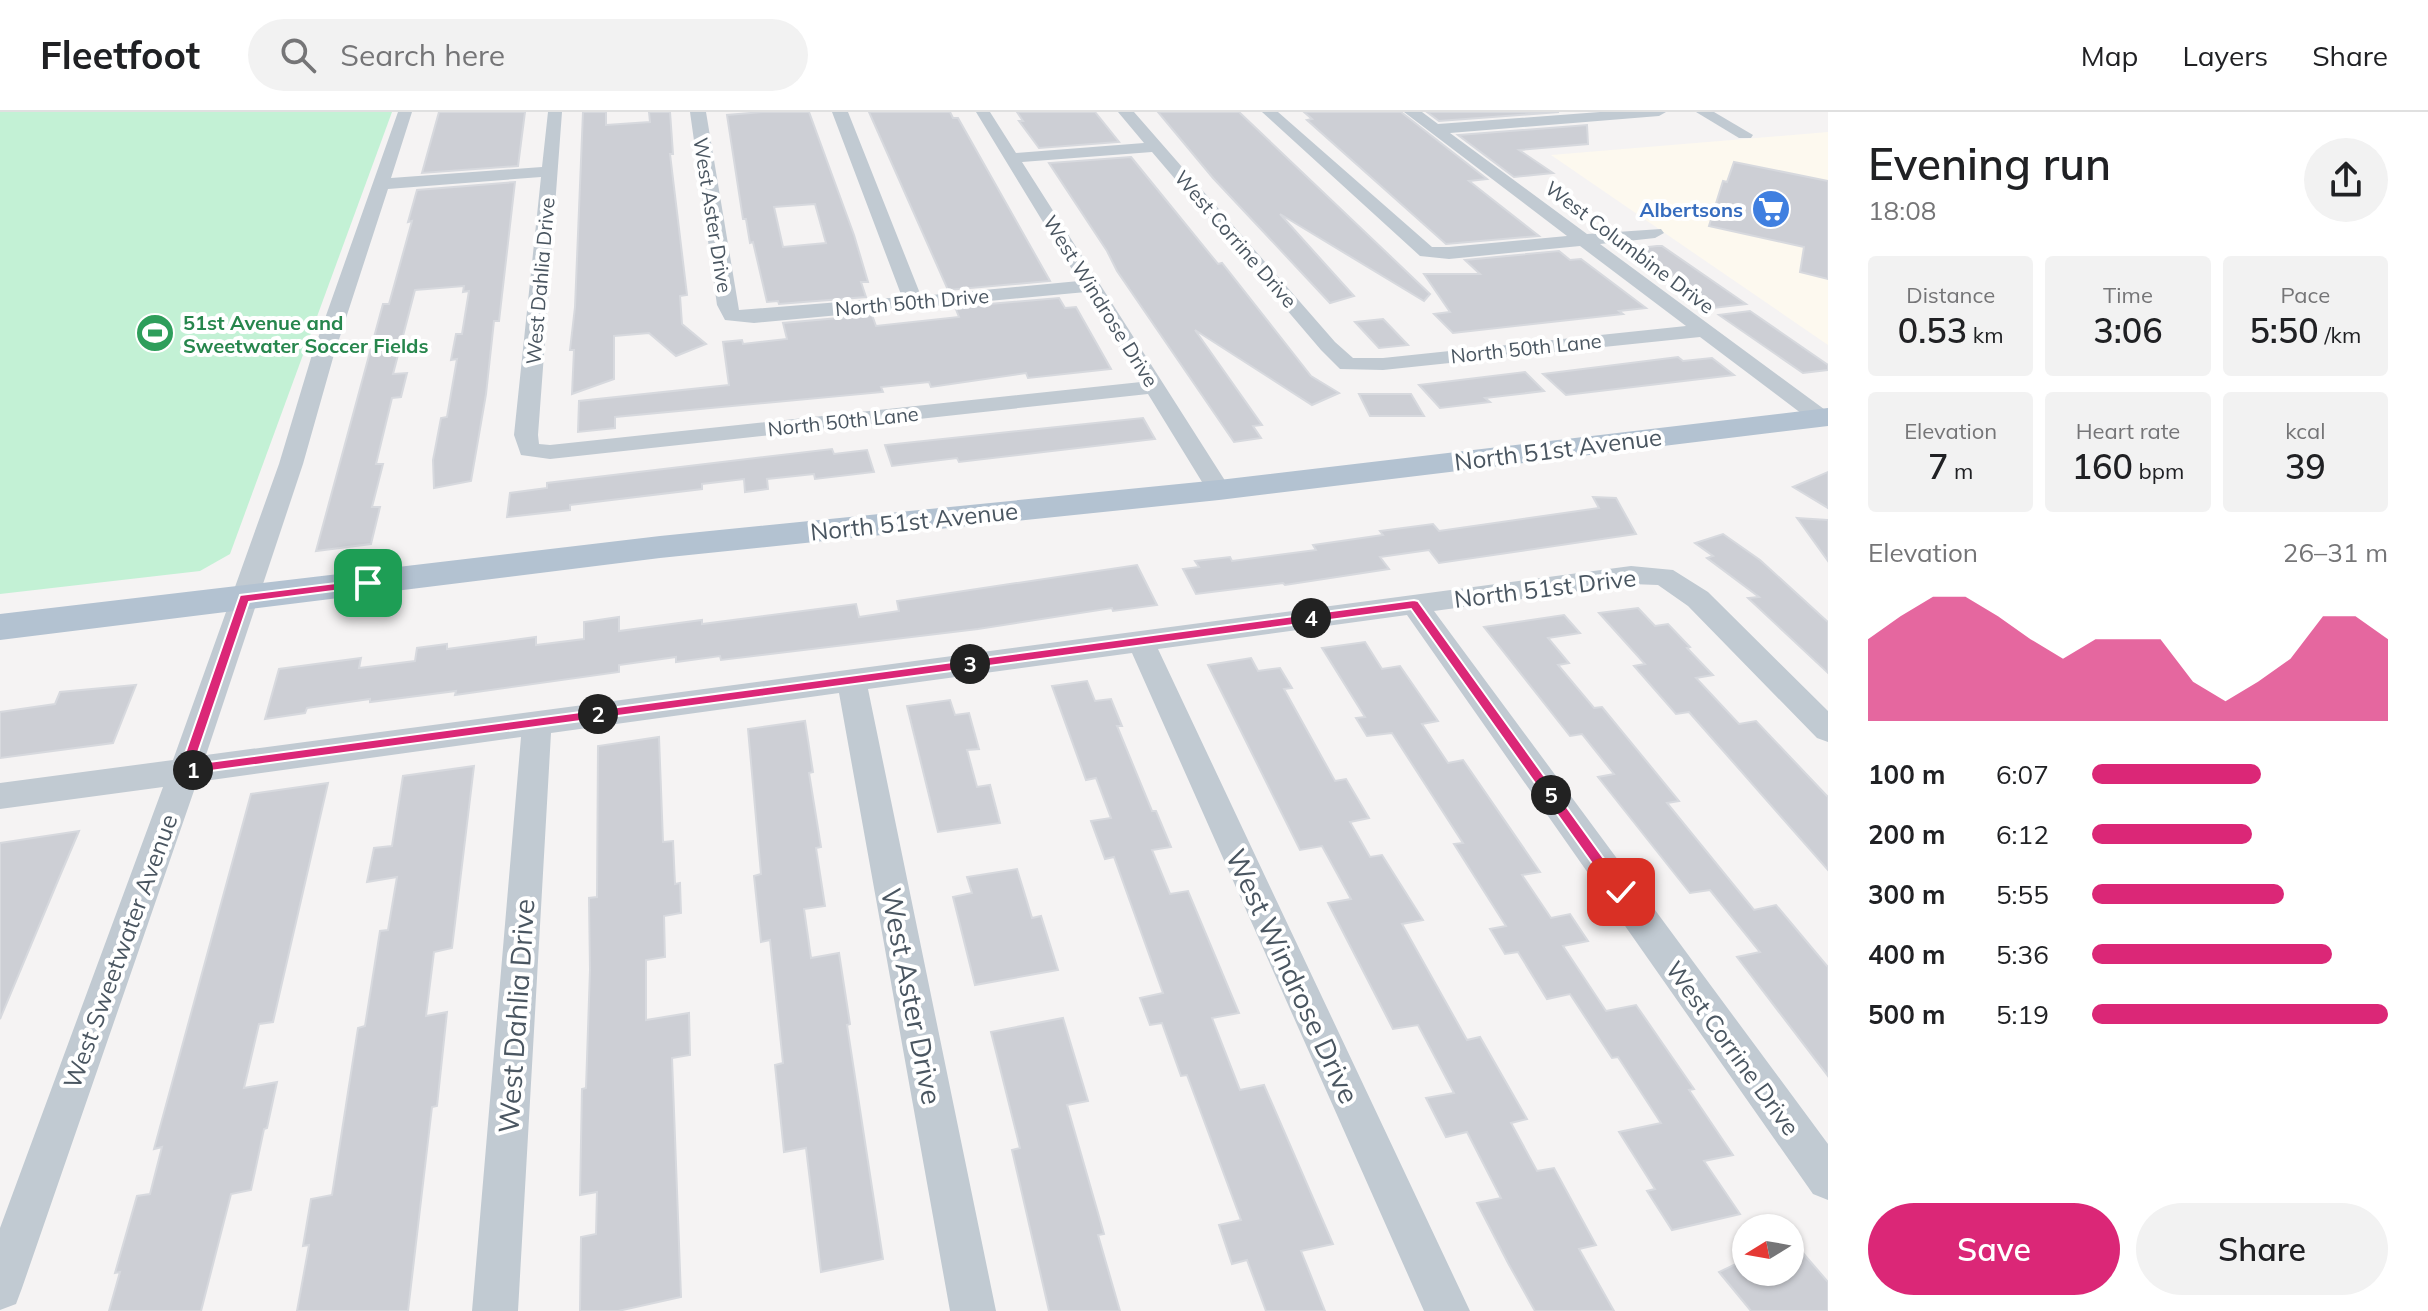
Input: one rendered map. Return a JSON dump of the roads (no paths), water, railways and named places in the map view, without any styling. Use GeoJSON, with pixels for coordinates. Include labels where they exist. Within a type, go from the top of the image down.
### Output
{"type":"FeatureCollection","features":[{"type":"Feature","properties":{"kind":"main road","name":"North 51st Avenue"},"geometry":{"type":"LineString","coordinates":[[0,627],[660,547],[1219,490],[1825,418]]}},
{"type":"Feature","properties":{"kind":"street","name":"West Sweetwater Avenue"},"geometry":{"type":"LineString","coordinates":[[0,1288],[185,771],[405,112]]}},
{"type":"Feature","properties":{"kind":"street","name":"West Dahlia Drive"},"geometry":{"type":"LineString","coordinates":[[529,450],[526,435],[555,112]]}},
{"type":"Feature","properties":{"kind":"street","name":"West Aster Drive"},"geometry":{"type":"LineString","coordinates":[[698,112],[727,305],[732,316]]}},
{"type":"Feature","properties":{"kind":"street"},"geometry":{"type":"LineString","coordinates":[[840,112],[914,302]]}},
{"type":"Feature","properties":{"kind":"street","name":"West Windrose Drive"},"geometry":{"type":"LineString","coordinates":[[983,112],[1219,490]]}},
{"type":"Feature","properties":{"kind":"street","name":"West Corrine Drive"},"geometry":{"type":"LineString","coordinates":[[1126,112],[1328,346],[1348,364]]}},
{"type":"Feature","properties":{"kind":"street"},"geometry":{"type":"LineString","coordinates":[[1269,112],[1427,252],[1655,233]]}},
{"type":"Feature","properties":{"kind":"street","name":"West Columbine Drive"},"geometry":{"type":"LineString","coordinates":[[1412,112],[1825,418]]}},
{"type":"Feature","properties":{"kind":"street"},"geometry":{"type":"LineString","coordinates":[[1436,129],[1659,112]]}},
{"type":"Feature","properties":{"kind":"street"},"geometry":{"type":"LineString","coordinates":[[1703,112],[1745,135]]}},
{"type":"Feature","properties":{"kind":"street"},"geometry":{"type":"LineString","coordinates":[[1012,158],[1157,147]]}},
{"type":"Feature","properties":{"kind":"street"},"geometry":{"type":"LineString","coordinates":[[381,184],[550,171]]}},
{"type":"Feature","properties":{"kind":"street","name":"North 50th Drive"},"geometry":{"type":"LineString","coordinates":[[732,316],[754,317],[1092,286]]}},
{"type":"Feature","properties":{"kind":"street","name":"North 50th Lane"},"geometry":{"type":"LineString","coordinates":[[1348,364],[1383,364],[1704,330]]}},
{"type":"Feature","properties":{"kind":"street","name":"North 50th Lane"},"geometry":{"type":"LineString","coordinates":[[529,450],[550,452],[1156,387]]}},
{"type":"Feature","properties":{"kind":"street","name":"North 51st Drive"},"geometry":{"type":"LineString","coordinates":[[0,796],[1631,575],[1664,576],[1698,599],[1828,730]]}},
{"type":"Feature","properties":{"kind":"street","name":"West Corrine Drive"},"geometry":{"type":"LineString","coordinates":[[1414,604],[1828,1179]]}},
{"type":"Feature","properties":{"kind":"street","name":"West Windrose Drive"},"geometry":{"type":"LineString","coordinates":[[1140,640],[1447,1311]]}},
{"type":"Feature","properties":{"kind":"street","name":"West Aster Drive"},"geometry":{"type":"LineString","coordinates":[[851,680],[973,1311]]}},
{"type":"Feature","properties":{"kind":"street","name":"West Dahlia Drive"},"geometry":{"type":"LineString","coordinates":[[495,1311],[537,722]]}},
{"type":"Feature","properties":{"kind":"place","name":"Albertsons"},"geometry":{"type":"Point","coordinates":[1771,209]}},
{"type":"Feature","properties":{"kind":"place","name":"51st Avenue and Sweetwater Soccer Fields"},"geometry":{"type":"Point","coordinates":[155,333]}}]}
